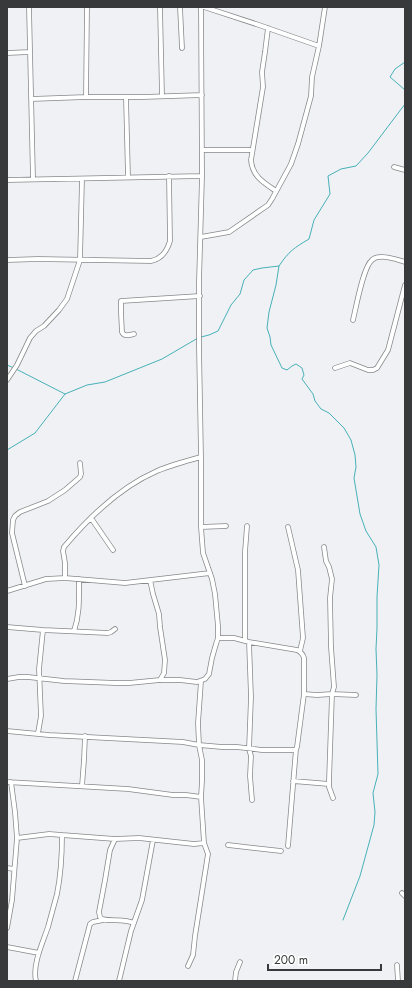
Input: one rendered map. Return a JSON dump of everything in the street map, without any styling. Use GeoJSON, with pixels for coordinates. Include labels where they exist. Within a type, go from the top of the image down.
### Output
{"type":"FeatureCollection","features":[{"type":"Feature","properties":{"kind":"street"},"geometry":{"type":"LineString","coordinates":[[29,7],[33,179]]}},
{"type":"Feature","properties":{"kind":"street"},"geometry":{"type":"LineString","coordinates":[[86,97],[87,7]]}},
{"type":"Feature","properties":{"kind":"street"},"geometry":{"type":"LineString","coordinates":[[160,7],[162,96]]}},
{"type":"Feature","properties":{"kind":"street"},"geometry":{"type":"LineString","coordinates":[[180,7],[182,48]]}},
{"type":"Feature","properties":{"kind":"street"},"geometry":{"type":"LineString","coordinates":[[7,679],[19,677],[64,681],[129,682],[180,680],[197,682],[205,679],[209,674],[218,638],[218,626],[212,579],[203,553],[201,527],[199,346],[202,176],[201,7]]}},
{"type":"Feature","properties":{"kind":"street"},"geometry":{"type":"LineString","coordinates":[[204,7],[319,46]]}},
{"type":"Feature","properties":{"kind":"street"},"geometry":{"type":"LineString","coordinates":[[201,237],[229,232],[268,205],[276,192],[291,164],[311,96],[312,77],[319,46],[325,7]]}},
{"type":"Feature","properties":{"kind":"street"},"geometry":{"type":"LineString","coordinates":[[268,28],[262,72],[263,88],[251,164],[254,172],[262,182],[276,192]]}},
{"type":"Feature","properties":{"kind":"street"},"geometry":{"type":"LineString","coordinates":[[7,53],[30,52]]}},
{"type":"Feature","properties":{"kind":"street"},"geometry":{"type":"LineString","coordinates":[[31,99],[202,95]]}},
{"type":"Feature","properties":{"kind":"street"},"geometry":{"type":"LineString","coordinates":[[126,97],[128,176]]}},
{"type":"Feature","properties":{"kind":"street"},"geometry":{"type":"LineString","coordinates":[[202,150],[252,150]]}},
{"type":"Feature","properties":{"kind":"street"},"geometry":{"type":"LineString","coordinates":[[394,167],[405,170]]}},
{"type":"Feature","properties":{"kind":"street"},"geometry":{"type":"LineString","coordinates":[[7,180],[128,176],[202,176]]}},
{"type":"Feature","properties":{"kind":"street"},"geometry":{"type":"LineString","coordinates":[[7,260],[157,260],[167,248],[170,241],[169,176]]}},
{"type":"Feature","properties":{"kind":"street"},"geometry":{"type":"LineString","coordinates":[[7,380],[17,365],[30,338],[36,331],[44,326],[67,299],[80,260],[82,178]]}},
{"type":"Feature","properties":{"kind":"street"},"geometry":{"type":"LineString","coordinates":[[353,320],[368,264],[372,260],[382,256],[405,262]]}},
{"type":"Feature","properties":{"kind":"street"},"geometry":{"type":"LineString","coordinates":[[335,368],[350,363],[368,370],[377,368],[388,350],[405,285]]}},
{"type":"Feature","properties":{"kind":"street"},"geometry":{"type":"LineString","coordinates":[[134,334],[125,335],[122,332],[121,301],[200,296]]}},
{"type":"Feature","properties":{"kind":"street"},"geometry":{"type":"LineString","coordinates":[[65,578],[64,547],[98,510],[122,491],[156,471],[201,457]]}},
{"type":"Feature","properties":{"kind":"street"},"geometry":{"type":"LineString","coordinates":[[25,586],[12,533],[13,520],[20,512],[48,501],[65,490],[80,477],[80,463]]}},
{"type":"Feature","properties":{"kind":"street"},"geometry":{"type":"LineString","coordinates":[[91,518],[113,550]]}},
{"type":"Feature","properties":{"kind":"street"},"geometry":{"type":"LineString","coordinates":[[201,527],[226,526]]}},
{"type":"Feature","properties":{"kind":"street"},"geometry":{"type":"LineString","coordinates":[[246,526],[245,552],[247,642],[251,697],[249,749],[251,756],[250,776],[252,800]]}},
{"type":"Feature","properties":{"kind":"street"},"geometry":{"type":"LineString","coordinates":[[288,527],[298,570],[303,638],[300,651]]}},
{"type":"Feature","properties":{"kind":"street"},"geometry":{"type":"LineString","coordinates":[[324,547],[326,561],[332,579],[330,598],[331,647],[334,686],[332,694],[329,784],[333,798]]}},
{"type":"Feature","properties":{"kind":"street"},"geometry":{"type":"LineString","coordinates":[[7,591],[46,579],[65,578],[125,583],[210,573]]}},
{"type":"Feature","properties":{"kind":"street"},"geometry":{"type":"LineString","coordinates":[[74,632],[79,611],[79,579]]}},
{"type":"Feature","properties":{"kind":"street"},"geometry":{"type":"LineString","coordinates":[[150,580],[159,614],[166,660],[164,673],[160,680]]}},
{"type":"Feature","properties":{"kind":"street"},"geometry":{"type":"LineString","coordinates":[[7,627],[108,633],[115,629]]}},
{"type":"Feature","properties":{"kind":"street"},"geometry":{"type":"LineString","coordinates":[[38,733],[41,716],[39,669],[43,630]]}},
{"type":"Feature","properties":{"kind":"street"},"geometry":{"type":"LineString","coordinates":[[218,638],[234,638],[247,642],[300,651],[303,655],[304,694],[296,749],[288,846]]}},
{"type":"Feature","properties":{"kind":"street"},"geometry":{"type":"LineString","coordinates":[[188,966],[193,955],[208,854],[204,843],[201,797],[202,760],[199,745],[198,723],[201,681]]}},
{"type":"Feature","properties":{"kind":"street"},"geometry":{"type":"LineString","coordinates":[[304,694],[356,694]]}},
{"type":"Feature","properties":{"kind":"street"},"geometry":{"type":"LineString","coordinates":[[7,731],[49,735],[183,742],[199,745],[249,749],[296,749]]}},
{"type":"Feature","properties":{"kind":"street"},"geometry":{"type":"LineString","coordinates":[[82,786],[85,736]]}},
{"type":"Feature","properties":{"kind":"street"},"geometry":{"type":"LineString","coordinates":[[293,781],[329,784]]}},
{"type":"Feature","properties":{"kind":"street"},"geometry":{"type":"LineString","coordinates":[[7,928],[12,900],[17,838],[16,812],[9,782],[128,789],[201,797]]}},
{"type":"Feature","properties":{"kind":"street"},"geometry":{"type":"LineString","coordinates":[[17,838],[49,834],[115,839],[139,838],[194,844],[204,843]]}},
{"type":"Feature","properties":{"kind":"street"},"geometry":{"type":"LineString","coordinates":[[36,981],[35,972],[39,953],[57,892],[62,861],[62,835]]}},
{"type":"Feature","properties":{"kind":"street"},"geometry":{"type":"LineString","coordinates":[[105,920],[100,917],[98,912],[110,850],[115,839]]}},
{"type":"Feature","properties":{"kind":"street"},"geometry":{"type":"LineString","coordinates":[[119,981],[131,931],[142,900],[153,840]]}},
{"type":"Feature","properties":{"kind":"street"},"geometry":{"type":"LineString","coordinates":[[228,845],[281,851]]}},
{"type":"Feature","properties":{"kind":"street"},"geometry":{"type":"LineString","coordinates":[[7,868],[14,869]]}},
{"type":"Feature","properties":{"kind":"street"},"geometry":{"type":"LineString","coordinates":[[75,981],[90,924],[105,920],[127,920],[134,923]]}},
{"type":"Feature","properties":{"kind":"street"},"geometry":{"type":"LineString","coordinates":[[7,947],[39,953]]}},
{"type":"Feature","properties":{"kind":"street"},"geometry":{"type":"LineString","coordinates":[[235,981],[236,972],[240,962]]}},
{"type":"Feature","properties":{"kind":"street"},"geometry":{"type":"LineString","coordinates":[[397,964],[398,981]]}},
{"type":"Feature","properties":{"kind":"waterway"},"geometry":{"type":"LineString","coordinates":[[405,62],[395,69],[390,77],[405,90]]}},
{"type":"Feature","properties":{"kind":"waterway"},"geometry":{"type":"LineString","coordinates":[[201,337],[218,331],[231,305],[240,294],[244,280],[253,270],[279,266],[292,250],[309,239],[314,220],[330,194],[328,176],[341,169],[356,166],[368,153],[405,104]]}},
{"type":"Feature","properties":{"kind":"waterway"},"geometry":{"type":"LineString","coordinates":[[279,266],[267,328],[271,345],[282,368],[287,370],[296,364],[302,368],[304,375],[302,379],[313,394],[315,401],[321,409],[329,413],[344,428],[351,440],[355,455],[356,467],[354,478],[360,514],[366,531],[376,547],[379,565],[376,649],[378,774],[373,793],[375,812],[374,825],[360,876],[343,920]]}},
{"type":"Feature","properties":{"kind":"waterway"},"geometry":{"type":"LineString","coordinates":[[7,450],[35,433],[65,394],[87,385],[105,382],[162,359],[198,338]]}},
{"type":"Feature","properties":{"kind":"waterway"},"geometry":{"type":"LineString","coordinates":[[7,365],[14,368]]}},
{"type":"Feature","properties":{"kind":"waterway"},"geometry":{"type":"LineString","coordinates":[[16,369],[65,394]]}}]}
